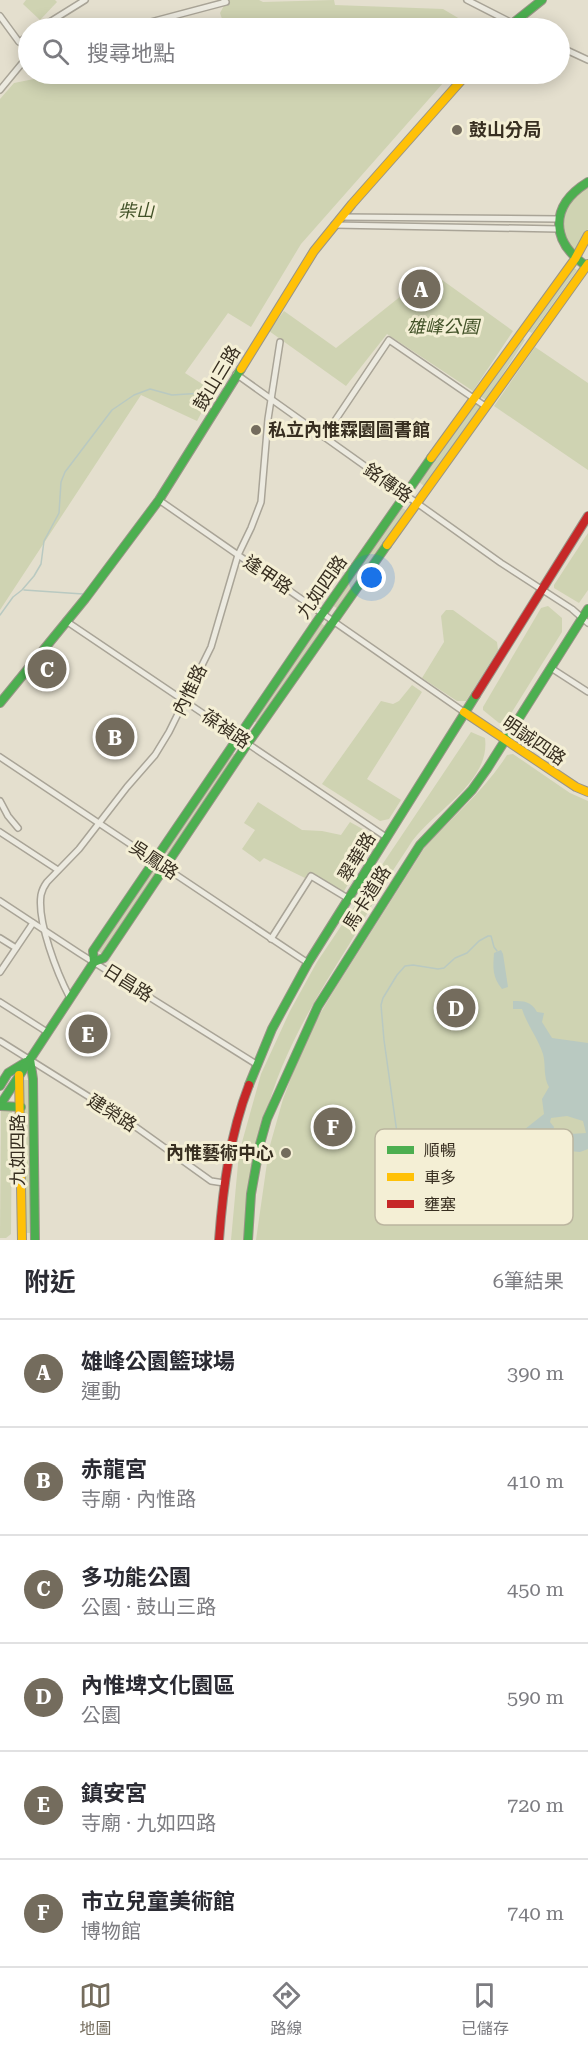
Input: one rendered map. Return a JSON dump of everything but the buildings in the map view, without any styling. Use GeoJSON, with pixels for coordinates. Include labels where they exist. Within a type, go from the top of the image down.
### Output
{"type":"FeatureCollection","features":[{"type":"Feature","properties":{"kind":"street"},"geometry":{"type":"LineString","coordinates":[[56,18],[85,0]]}},
{"type":"Feature","properties":{"kind":"street"},"geometry":{"type":"LineString","coordinates":[[166,18],[226,2],[224,0]]}},
{"type":"Feature","properties":{"kind":"street"},"geometry":{"type":"LineString","coordinates":[[467,0],[496,18]]}},
{"type":"Feature","properties":{"kind":"street"},"geometry":{"type":"LineString","coordinates":[[519,18],[542,0]]}},
{"type":"Feature","properties":{"kind":"street"},"geometry":{"type":"LineString","coordinates":[[0,16],[18,41]]}},
{"type":"Feature","properties":{"kind":"street"},"geometry":{"type":"LineString","coordinates":[[570,51],[588,60]]}},
{"type":"Feature","properties":{"kind":"street"},"geometry":{"type":"LineString","coordinates":[[0,90],[18,68]]}},
{"type":"Feature","properties":{"kind":"street","name":"鼓山三路"},"geometry":{"type":"LineString","coordinates":[[0,703],[159,500],[302,268],[334,225],[458,84]]}},
{"type":"Feature","properties":{"kind":"street"},"geometry":{"type":"LineString","coordinates":[[585,182],[573,190],[563,204],[559,229],[561,240],[567,250],[575,259],[587,265]]}},
{"type":"Feature","properties":{"kind":"street"},"geometry":{"type":"LineString","coordinates":[[341,217],[559,219]]}},
{"type":"Feature","properties":{"kind":"street"},"geometry":{"type":"LineString","coordinates":[[334,225],[559,229]]}},
{"type":"Feature","properties":{"kind":"street","name":"九如四路"},"geometry":{"type":"LineString","coordinates":[[94,962],[93,951],[322,613],[473,398],[575,259],[588,235]]}},
{"type":"Feature","properties":{"kind":"street","name":"九如四路"},"geometry":{"type":"LineString","coordinates":[[0,1106],[94,962],[104,958],[248,743],[587,265]]}},
{"type":"Feature","properties":{"kind":"street"},"geometry":{"type":"LineString","coordinates":[[324,437],[389,340],[485,406]]}},
{"type":"Feature","properties":{"kind":"street","name":"內惟路"},"geometry":{"type":"LineString","coordinates":[[70,998],[58,976],[45,931],[41,891],[100,824],[127,787],[155,755],[170,732],[211,646],[238,555],[261,502],[271,399],[280,342]]}},
{"type":"Feature","properties":{"kind":"street","name":"銘傳路"},"geometry":{"type":"LineString","coordinates":[[236,374],[504,566],[585,620]]}},
{"type":"Feature","properties":{"kind":"street","name":"逢甲路"},"geometry":{"type":"LineString","coordinates":[[159,500],[464,712]]}},
{"type":"Feature","properties":{"kind":"street","name":"翠華路"},"geometry":{"type":"LineString","coordinates":[[219,1240],[224,1183],[237,1119],[256,1064],[308,963],[588,516]]}},
{"type":"Feature","properties":{"kind":"street","name":"馬卡道路"},"geometry":{"type":"LineString","coordinates":[[248,1240],[251,1194],[267,1119],[318,1006],[420,844],[472,790],[585,620],[588,609]]}},
{"type":"Feature","properties":{"kind":"street","name":"葆禎路"},"geometry":{"type":"LineString","coordinates":[[66,621],[386,837]]}},
{"type":"Feature","properties":{"kind":"street"},"geometry":{"type":"LineString","coordinates":[[551,668],[588,692]]}},
{"type":"Feature","properties":{"kind":"street","name":"明誠四路"},"geometry":{"type":"LineString","coordinates":[[464,712],[576,787],[588,792]]}},
{"type":"Feature","properties":{"kind":"street","name":"吳鳳路"},"geometry":{"type":"LineString","coordinates":[[0,757],[308,963]]}},
{"type":"Feature","properties":{"kind":"street"},"geometry":{"type":"LineString","coordinates":[[0,801],[18,828]]}},
{"type":"Feature","properties":{"kind":"street"},"geometry":{"type":"LineString","coordinates":[[0,832],[58,870]]}},
{"type":"Feature","properties":{"kind":"street"},"geometry":{"type":"LineString","coordinates":[[271,939],[311,876],[349,899]]}},
{"type":"Feature","properties":{"kind":"street","name":"日昌路"},"geometry":{"type":"LineString","coordinates":[[0,901],[256,1064]]}},
{"type":"Feature","properties":{"kind":"street"},"geometry":{"type":"LineString","coordinates":[[0,970],[33,923]]}},
{"type":"Feature","properties":{"kind":"street"},"geometry":{"type":"LineString","coordinates":[[0,938],[16,948]]}},
{"type":"Feature","properties":{"kind":"street"},"geometry":{"type":"LineString","coordinates":[[0,1002],[47,1032]]}},
{"type":"Feature","properties":{"kind":"street","name":"建榮路"},"geometry":{"type":"LineString","coordinates":[[0,1041],[126,1120],[211,1181],[224,1183]]}},
{"type":"Feature","properties":{"kind":"street","name":"九如四路"},"geometry":{"type":"LineString","coordinates":[[0,1086],[8,1073],[30,1059]]}},
{"type":"Feature","properties":{"kind":"street","name":"九如四路"},"geometry":{"type":"LineString","coordinates":[[30,1059],[33,1079],[35,1240]]}},
{"type":"Feature","properties":{"kind":"street","name":"九如四路"},"geometry":{"type":"LineString","coordinates":[[20,1075],[22,1240]]}},
{"type":"Feature","properties":{"kind":"street","name":"九如四路"},"geometry":{"type":"LineString","coordinates":[[0,1106],[21,1107]]}},
{"type":"Feature","properties":{"kind":"green space"},"geometry":{"type":"Polygon","coordinates":[[[26,0],[55,0],[57,2],[42,18],[38,18],[23,4],[26,0]]]}},
{"type":"Feature","properties":{"kind":"green space"},"geometry":{"type":"Polygon","coordinates":[[[227,0],[263,2],[334,0],[335,5],[443,9],[458,18],[222,18],[220,13],[227,0]]]}},
{"type":"Feature","properties":{"kind":"green space","name":"柴山"},"geometry":{"type":"Polygon","coordinates":[[[14,83],[442,84],[301,244],[251,327],[228,313],[185,373],[213,391],[197,421],[141,395],[0,610],[0,99],[14,83]]]}},
{"type":"Feature","properties":{"kind":"green space"},"geometry":{"type":"Polygon","coordinates":[[[588,187],[588,229],[576,252],[565,235],[563,216],[571,200],[588,187]]]}},
{"type":"Feature","properties":{"kind":"green space"},"geometry":{"type":"Polygon","coordinates":[[[571,266],[577,270],[532,333],[526,330],[571,266]]]}},
{"type":"Feature","properties":{"kind":"green space","name":"雄峰公園"},"geometry":{"type":"Polygon","coordinates":[[[431,272],[513,331],[473,391],[387,334],[346,386],[269,331],[284,311],[336,348],[431,272]]]}},
{"type":"Feature","properties":{"kind":"green space"},"geometry":{"type":"Polygon","coordinates":[[[520,337],[525,340],[486,400],[481,397],[520,337]]]}},
{"type":"Feature","properties":{"kind":"green space"},"geometry":{"type":"Polygon","coordinates":[[[535,347],[588,383],[588,470],[494,406],[535,347]]]}},
{"type":"Feature","properties":{"kind":"green space"},"geometry":{"type":"Polygon","coordinates":[[[476,404],[481,408],[424,486],[419,482],[476,404]]]}},
{"type":"Feature","properties":{"kind":"green space"},"geometry":{"type":"Polygon","coordinates":[[[401,507],[407,511],[338,609],[332,605],[401,507]]]}},
{"type":"Feature","properties":{"kind":"green space"},"geometry":{"type":"Polygon","coordinates":[[[588,533],[588,590],[579,603],[554,588],[554,585],[588,533]]]}},
{"type":"Feature","properties":{"kind":"green space"},"geometry":{"type":"Polygon","coordinates":[[[548,606],[562,618],[562,632],[505,723],[499,723],[483,710],[483,707],[541,608],[548,606]]]}},
{"type":"Feature","properties":{"kind":"green space"},"geometry":{"type":"Polygon","coordinates":[[[446,610],[453,610],[497,642],[498,650],[466,701],[457,701],[422,678],[444,642],[441,616],[446,610]]]}},
{"type":"Feature","properties":{"kind":"green space"},"geometry":{"type":"Polygon","coordinates":[[[320,622],[326,627],[259,724],[252,720],[320,622]]]}},
{"type":"Feature","properties":{"kind":"green space"},"geometry":{"type":"Polygon","coordinates":[[[45,657],[63,676],[52,690],[32,674],[45,657]]]}},
{"type":"Feature","properties":{"kind":"green space"},"geometry":{"type":"Polygon","coordinates":[[[412,685],[422,692],[367,779],[401,800],[389,819],[380,821],[322,784],[381,701],[393,704],[399,701],[412,685]]]}},
{"type":"Feature","properties":{"kind":"green space"},"geometry":{"type":"Polygon","coordinates":[[[471,732],[485,738],[484,754],[479,770],[409,846],[325,984],[289,1050],[271,1096],[265,1119],[246,1240],[231,1240],[239,1153],[261,1074],[290,1011],[317,962],[471,732]]]}},
{"type":"Feature","properties":{"kind":"green space"},"geometry":{"type":"Polygon","coordinates":[[[231,752],[236,755],[168,854],[164,851],[231,752]]]}},
{"type":"Feature","properties":{"kind":"green space"},"geometry":{"type":"Polygon","coordinates":[[[513,754],[570,793],[588,801],[588,1240],[256,1240],[269,1149],[283,1099],[314,1024],[425,847],[479,791],[507,755],[513,754]]]}},
{"type":"Feature","properties":{"kind":"green space"},"geometry":{"type":"Polygon","coordinates":[[[258,802],[302,830],[341,835],[350,822],[368,832],[370,846],[343,893],[309,872],[305,878],[264,858],[260,862],[242,849],[255,830],[244,823],[258,802]]]}},
{"type":"Feature","properties":{"kind":"green space"},"geometry":{"type":"Polygon","coordinates":[[[151,868],[156,872],[102,954],[97,950],[151,868]]]}},
{"type":"Feature","properties":{"kind":"green space"},"geometry":{"type":"Polygon","coordinates":[[[24,1080],[31,1080],[31,1233],[24,1233],[24,1080]]]}},
{"type":"Feature","properties":{"kind":"green space"},"geometry":{"type":"Polygon","coordinates":[[[1,1109],[12,1109],[11,1234],[6,1238],[0,1238],[1,1109]]]}},
{"type":"Feature","properties":{"kind":"shaded area"},"geometry":{"type":"Polygon","coordinates":[[[501,950],[508,987],[502,989],[496,980],[493,967],[494,953],[501,950]]]}},
{"type":"Feature","properties":{"kind":"shaded area"},"geometry":{"type":"Polygon","coordinates":[[[513,1001],[527,1002],[537,1012],[544,1013],[542,1022],[552,1038],[588,1043],[588,1149],[573,1151],[573,1134],[586,1133],[583,1121],[567,1116],[551,1118],[550,1122],[554,1129],[525,1129],[544,1114],[542,1099],[549,1087],[543,1054],[522,1009],[513,1009],[513,1001]]]}},
{"type":"Feature","properties":{"kind":"waterway"},"geometry":{"type":"LineString","coordinates":[[0,615],[13,597],[34,576],[41,564],[44,541],[59,513],[61,482],[65,472],[112,410],[134,395],[150,389],[172,395],[203,393]]}},
{"type":"Feature","properties":{"kind":"waterway"},"geometry":{"type":"LineString","coordinates":[[24,590],[83,594]]}},
{"type":"Feature","properties":{"kind":"waterway"},"geometry":{"type":"LineString","coordinates":[[396,1129],[384,1040],[381,1005],[383,998],[405,966],[444,968],[488,936],[491,936],[497,951]]}},
{"type":"Feature","properties":{"kind":"traffic: fast"},"geometry":{"type":"LineString","coordinates":[[520,18],[542,0]]}},
{"type":"Feature","properties":{"kind":"traffic: fast"},"geometry":{"type":"LineString","coordinates":[[588,182],[566,202],[559,224],[566,247],[588,267]]}},
{"type":"Feature","properties":{"kind":"traffic: fast"},"geometry":{"type":"LineString","coordinates":[[0,703],[85,599],[159,500],[241,369]]}},
{"type":"Feature","properties":{"kind":"traffic: fast"},"geometry":{"type":"LineString","coordinates":[[94,962],[93,951],[431,458]]}},
{"type":"Feature","properties":{"kind":"traffic: fast"},"geometry":{"type":"LineString","coordinates":[[0,1105],[94,962],[104,958],[248,743],[387,545]]}},
{"type":"Feature","properties":{"kind":"traffic: fast"},"geometry":{"type":"LineString","coordinates":[[248,1240],[251,1194],[267,1119],[318,1006],[420,845],[472,790],[487,769],[588,609]]}},
{"type":"Feature","properties":{"kind":"traffic: fast"},"geometry":{"type":"LineString","coordinates":[[249,1085],[272,1029],[308,963],[476,695]]}},
{"type":"Feature","properties":{"kind":"traffic: fast"},"geometry":{"type":"LineString","coordinates":[[30,1059],[33,1079],[35,1240]]}},
{"type":"Feature","properties":{"kind":"traffic: fast"},"geometry":{"type":"LineString","coordinates":[[0,1086],[8,1073],[26,1062]]}},
{"type":"Feature","properties":{"kind":"traffic: fast"},"geometry":{"type":"LineString","coordinates":[[0,1106],[21,1107]]}},
{"type":"Feature","properties":{"kind":"traffic: slow"},"geometry":{"type":"LineString","coordinates":[[241,369],[314,251],[352,204],[458,84]]}},
{"type":"Feature","properties":{"kind":"traffic: slow"},"geometry":{"type":"LineString","coordinates":[[431,458],[575,259],[588,235]]}},
{"type":"Feature","properties":{"kind":"traffic: slow"},"geometry":{"type":"LineString","coordinates":[[387,545],[588,264]]}},
{"type":"Feature","properties":{"kind":"traffic: slow"},"geometry":{"type":"LineString","coordinates":[[464,712],[576,787],[588,792]]}},
{"type":"Feature","properties":{"kind":"traffic: slow"},"geometry":{"type":"LineString","coordinates":[[19,1075],[22,1240]]}},
{"type":"Feature","properties":{"kind":"traffic: jam"},"geometry":{"type":"LineString","coordinates":[[476,695],[588,516]]}},
{"type":"Feature","properties":{"kind":"traffic: jam"},"geometry":{"type":"LineString","coordinates":[[219,1240],[228,1161],[249,1085]]}},
{"type":"Feature","properties":{"kind":"place","name":"鼓山分局"},"geometry":{"type":"Point","coordinates":[457,130]}},
{"type":"Feature","properties":{"kind":"place","name":"雄峰公園籃球場"},"geometry":{"type":"Point","coordinates":[421,289]}},
{"type":"Feature","properties":{"kind":"place","name":"私立內惟霖園圖書館"},"geometry":{"type":"Point","coordinates":[256,430]}},
{"type":"Feature","properties":{"kind":"place","name":"多功能公園"},"geometry":{"type":"Point","coordinates":[47,669]}},
{"type":"Feature","properties":{"kind":"place","name":"赤龍宮"},"geometry":{"type":"Point","coordinates":[115,737]}},
{"type":"Feature","properties":{"kind":"place","name":"內惟埤文化園區"},"geometry":{"type":"Point","coordinates":[456,1008]}},
{"type":"Feature","properties":{"kind":"place","name":"鎮安宮"},"geometry":{"type":"Point","coordinates":[88,1034]}},
{"type":"Feature","properties":{"kind":"place","name":"市立兒童美術館"},"geometry":{"type":"Point","coordinates":[333,1127]}},
{"type":"Feature","properties":{"kind":"place","name":"內惟藝術中心"},"geometry":{"type":"Point","coordinates":[286,1153]}}]}
